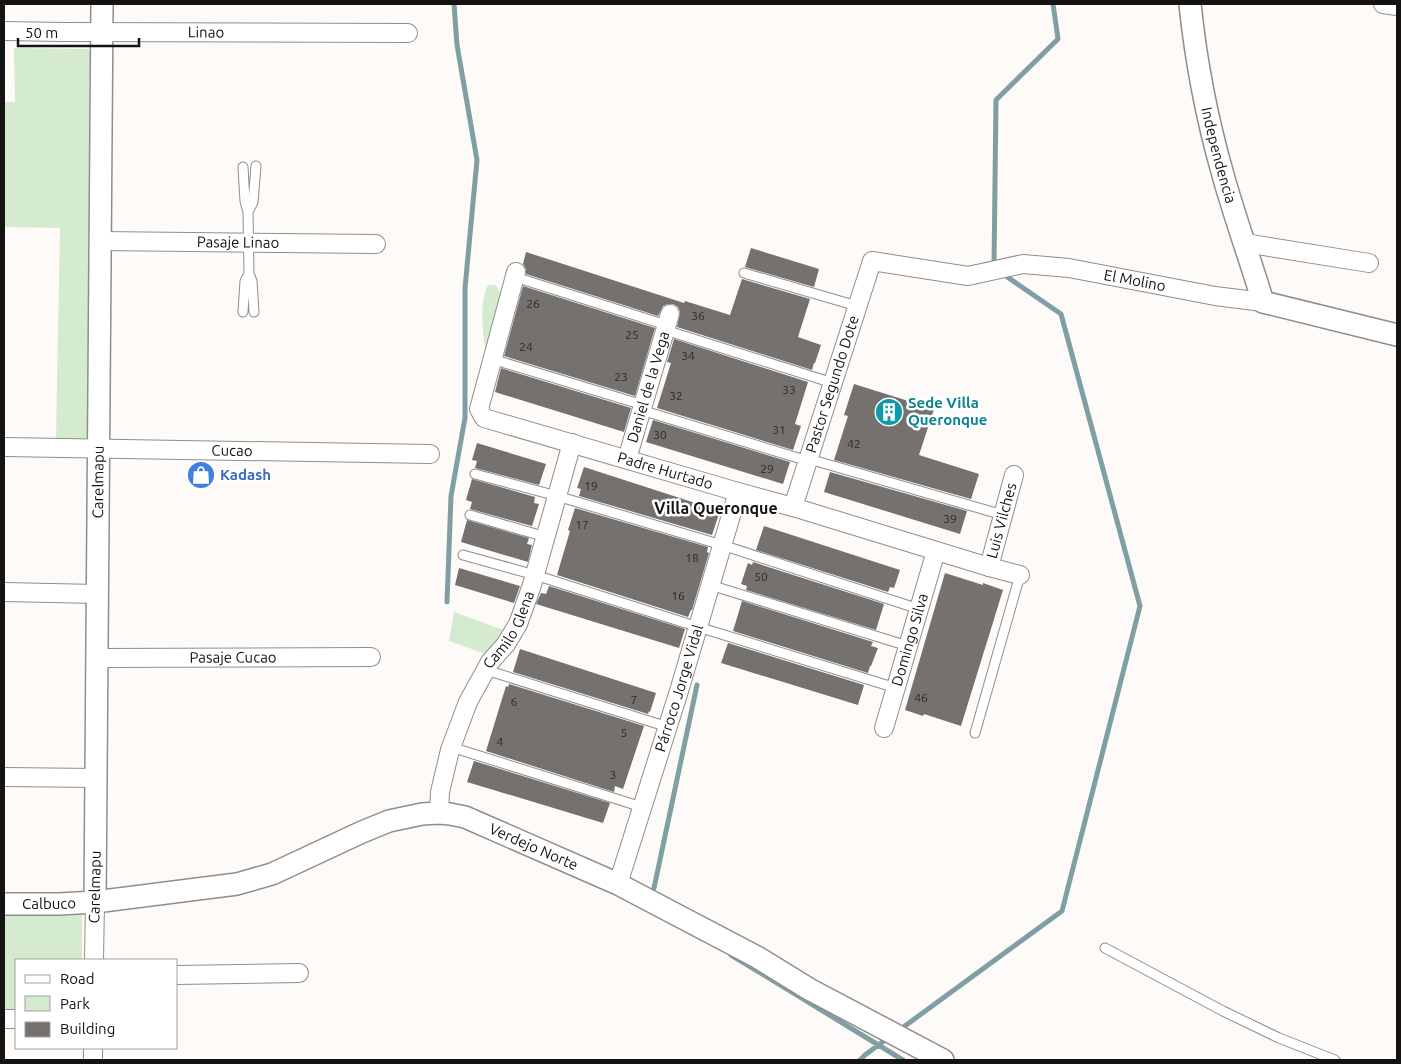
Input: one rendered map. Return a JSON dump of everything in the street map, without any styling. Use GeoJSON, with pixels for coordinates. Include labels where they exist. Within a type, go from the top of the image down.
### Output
{"type":"FeatureCollection","features":[{"type":"Feature","properties":{"kind":"street","name":"Carelmapu"},"geometry":{"type":"LineString","coordinates":[[94,959],[102,4]]}},
{"type":"Feature","properties":{"kind":"street","name":"Independencia"},"geometry":{"type":"LineString","coordinates":[[1190,4],[1196,56],[1211,130],[1230,200],[1263,302]]}},
{"type":"Feature","properties":{"kind":"street"},"geometry":{"type":"LineString","coordinates":[[1383,4],[1397,6]]}},
{"type":"Feature","properties":{"kind":"street","name":"Linao"},"geometry":{"type":"LineString","coordinates":[[4,31],[408,33]]}},
{"type":"Feature","properties":{"kind":"street","name":"Pasaje Linao"},"geometry":{"type":"LineString","coordinates":[[100,241],[376,244]]}},
{"type":"Feature","properties":{"kind":"street"},"geometry":{"type":"LineString","coordinates":[[1245,243],[1369,263]]}},
{"type":"Feature","properties":{"kind":"street","name":"El Molino"},"geometry":{"type":"LineString","coordinates":[[872,261],[968,276],[1022,264],[1069,268],[1215,296],[1263,302],[1397,335]]}},
{"type":"Feature","properties":{"kind":"street","name":"Pastor Segundo Dote"},"geometry":{"type":"LineString","coordinates":[[793,507],[872,261]]}},
{"type":"Feature","properties":{"kind":"street"},"geometry":{"type":"LineString","coordinates":[[492,359],[516,274]]}},
{"type":"Feature","properties":{"kind":"street","name":"Daniel de la Vega"},"geometry":{"type":"LineString","coordinates":[[627,459],[667,323]]}},
{"type":"Feature","properties":{"kind":"street","name":"Padre Hurtado"},"geometry":{"type":"LineString","coordinates":[[492,359],[478,410],[484,418],[1020,575]]}},
{"type":"Feature","properties":{"kind":"street","name":"Camilo Glena"},"geometry":{"type":"LineString","coordinates":[[439,813],[440,792],[451,747],[468,702],[490,662],[506,644],[518,624],[535,575],[572,443]]}},
{"type":"Feature","properties":{"kind":"street","name":"Cucao"},"geometry":{"type":"LineString","coordinates":[[4,447],[430,454]]}},
{"type":"Feature","properties":{"kind":"street","name":"Luis Vilches"},"geometry":{"type":"LineString","coordinates":[[989,567],[1014,475]]}},
{"type":"Feature","properties":{"kind":"street","name":"Párroco Jorge Vidal"},"geometry":{"type":"LineString","coordinates":[[618,884],[668,727],[738,492]]}},
{"type":"Feature","properties":{"kind":"street","name":"Domingo Silva"},"geometry":{"type":"LineString","coordinates":[[884,728],[936,551]]}},
{"type":"Feature","properties":{"kind":"street"},"geometry":{"type":"LineString","coordinates":[[4,592],[97,594]]}},
{"type":"Feature","properties":{"kind":"street","name":"Pasaje Cucao"},"geometry":{"type":"LineString","coordinates":[[96,658],[371,657]]}},
{"type":"Feature","properties":{"kind":"street"},"geometry":{"type":"LineString","coordinates":[[4,777],[96,778]]}},
{"type":"Feature","properties":{"kind":"street","name":"Verdejo Norte"},"geometry":{"type":"LineString","coordinates":[[95,902],[248,882],[272,874],[376,826],[405,817],[439,813],[450,814],[465,817],[618,884],[757,957],[817,993],[943,1060]]}},
{"type":"Feature","properties":{"kind":"street","name":"Calbuco"},"geometry":{"type":"LineString","coordinates":[[4,904],[95,902]]}},
{"type":"Feature","properties":{"kind":"street"},"geometry":{"type":"LineString","coordinates":[[178,975],[299,973]]}},
{"type":"Feature","properties":{"kind":"lane"},"geometry":{"type":"LineString","coordinates":[[248,212],[254,202],[256,166]]}},
{"type":"Feature","properties":{"kind":"lane"},"geometry":{"type":"LineString","coordinates":[[243,167],[245,201],[248,212],[249,274],[252,281],[254,312]]}},
{"type":"Feature","properties":{"kind":"lane"},"geometry":{"type":"LineString","coordinates":[[744,273],[857,306]]}},
{"type":"Feature","properties":{"kind":"lane"},"geometry":{"type":"LineString","coordinates":[[243,312],[245,281],[249,274]]}},
{"type":"Feature","properties":{"kind":"lane"},"geometry":{"type":"LineString","coordinates":[[516,274],[667,323],[833,383]]}},
{"type":"Feature","properties":{"kind":"lane"},"geometry":{"type":"LineString","coordinates":[[492,359],[808,460],[1003,515]]}},
{"type":"Feature","properties":{"kind":"lane"},"geometry":{"type":"LineString","coordinates":[[475,474],[557,496],[722,545],[919,609]]}},
{"type":"Feature","properties":{"kind":"lane"},"geometry":{"type":"LineString","coordinates":[[470,515],[546,537]]}},
{"type":"Feature","properties":{"kind":"lane"},"geometry":{"type":"LineString","coordinates":[[463,555],[535,575],[698,628],[896,688]]}},
{"type":"Feature","properties":{"kind":"lane"},"geometry":{"type":"LineString","coordinates":[[975,733],[1020,575]]}},
{"type":"Feature","properties":{"kind":"lane"},"geometry":{"type":"LineString","coordinates":[[710,585],[908,646]]}},
{"type":"Feature","properties":{"kind":"lane"},"geometry":{"type":"LineString","coordinates":[[486,670],[668,727]]}},
{"type":"Feature","properties":{"kind":"lane"},"geometry":{"type":"LineString","coordinates":[[451,747],[642,807]]}},
{"type":"Feature","properties":{"kind":"lane"},"geometry":{"type":"LineString","coordinates":[[1105,948],[1223,1011],[1279,1038],[1334,1060]]}},
{"type":"Feature","properties":{"kind":"green space"},"geometry":{"type":"Polygon","coordinates":[[[14,48],[90,49],[88,440],[56,439],[60,228],[4,227],[4,102],[15,102],[14,48]]]}},
{"type":"Feature","properties":{"kind":"green space"},"geometry":{"type":"Polygon","coordinates":[[[488,285],[496,285],[502,297],[488,362],[484,344],[482,312],[488,285]]]}},
{"type":"Feature","properties":{"kind":"green space"},"geometry":{"type":"Polygon","coordinates":[[[454,612],[506,631],[486,654],[449,641],[454,612]]]}},
{"type":"Feature","properties":{"kind":"green space"},"geometry":{"type":"Polygon","coordinates":[[[82,913],[82,959],[15,959],[15,1014],[4,1014],[4,914],[82,913]]]}},
{"type":"Feature","properties":{"kind":"building"},"geometry":{"type":"Polygon","coordinates":[[[751,248],[819,269],[814,287],[745,267],[751,248]]]}},
{"type":"Feature","properties":{"kind":"building"},"geometry":{"type":"Polygon","coordinates":[[[526,252],[684,303],[685,301],[730,315],[742,279],[810,299],[798,337],[821,345],[815,363],[812,370],[677,327],[680,312],[678,307],[673,304],[663,306],[658,316],[526,274],[523,264],[526,252]]]}},
{"type":"Feature","properties":{"kind":"building"},"geometry":{"type":"Polygon","coordinates":[[[523,286],[655,328],[635,396],[504,356],[523,286]]]}},
{"type":"Feature","properties":{"kind":"building"},"geometry":{"type":"Polygon","coordinates":[[[674,339],[808,382],[795,424],[801,426],[793,450],[657,408],[671,363],[667,362],[674,339]]]}},
{"type":"Feature","properties":{"kind":"building"},"geometry":{"type":"Polygon","coordinates":[[[501,368],[631,408],[624,432],[495,392],[501,368]]]}},
{"type":"Feature","properties":{"kind":"building"},"geometry":{"type":"Polygon","coordinates":[[[854,384],[934,409],[919,455],[979,474],[971,499],[834,460],[848,416],[844,415],[854,384]]]}},
{"type":"Feature","properties":{"kind":"building"},"geometry":{"type":"Polygon","coordinates":[[[653,420],[790,462],[783,484],[646,442],[653,420]]]}},
{"type":"Feature","properties":{"kind":"building"},"geometry":{"type":"Polygon","coordinates":[[[477,443],[546,464],[539,485],[475,468],[477,461],[472,460],[477,443]]]}},
{"type":"Feature","properties":{"kind":"building"},"geometry":{"type":"Polygon","coordinates":[[[584,467],[720,511],[712,535],[579,496],[581,489],[577,488],[584,467]]]}},
{"type":"Feature","properties":{"kind":"building"},"geometry":{"type":"Polygon","coordinates":[[[830,472],[967,511],[960,534],[824,492],[830,472]]]}},
{"type":"Feature","properties":{"kind":"building"},"geometry":{"type":"Polygon","coordinates":[[[472,479],[535,497],[534,503],[539,504],[532,526],[470,509],[472,502],[466,500],[472,479]]]}},
{"type":"Feature","properties":{"kind":"building"},"geometry":{"type":"Polygon","coordinates":[[[575,508],[708,547],[707,552],[709,553],[692,610],[688,617],[557,575],[575,508]]]}},
{"type":"Feature","properties":{"kind":"building"},"geometry":{"type":"Polygon","coordinates":[[[467,520],[529,538],[527,544],[532,545],[528,562],[461,542],[467,520]]]}},
{"type":"Feature","properties":{"kind":"building"},"geometry":{"type":"Polygon","coordinates":[[[764,526],[900,570],[894,588],[890,587],[888,592],[756,550],[764,526]]]}},
{"type":"Feature","properties":{"kind":"building"},"geometry":{"type":"Polygon","coordinates":[[[753,562],[884,604],[876,630],[746,590],[747,586],[741,584],[748,563],[752,565],[753,562]]]}},
{"type":"Feature","properties":{"kind":"building"},"geometry":{"type":"Polygon","coordinates":[[[459,568],[520,586],[514,603],[455,585],[459,568]]]}},
{"type":"Feature","properties":{"kind":"building"},"geometry":{"type":"Polygon","coordinates":[[[945,573],[1003,590],[961,726],[905,710],[945,573]]]}},
{"type":"Feature","properties":{"kind":"building"},"geometry":{"type":"Polygon","coordinates":[[[549,586],[685,629],[679,648],[536,604],[541,593],[546,594],[549,586]]]}},
{"type":"Feature","properties":{"kind":"building"},"geometry":{"type":"Polygon","coordinates":[[[742,601],[873,642],[871,646],[878,648],[868,673],[733,631],[742,601]]]}},
{"type":"Feature","properties":{"kind":"building"},"geometry":{"type":"Polygon","coordinates":[[[728,643],[864,685],[858,705],[721,663],[728,643]]]}},
{"type":"Feature","properties":{"kind":"building"},"geometry":{"type":"Polygon","coordinates":[[[520,649],[656,693],[650,712],[648,714],[513,672],[520,649]]]}},
{"type":"Feature","properties":{"kind":"building"},"geometry":{"type":"Polygon","coordinates":[[[509,684],[644,726],[623,789],[615,786],[614,792],[486,751],[506,686],[508,687],[509,684]]]}},
{"type":"Feature","properties":{"kind":"building"},"geometry":{"type":"Polygon","coordinates":[[[474,761],[610,803],[603,823],[467,782],[474,761]]]}},
{"type":"Feature","properties":{"kind":"waterway"},"geometry":{"type":"LineString","coordinates":[[447,602],[451,496],[465,418],[465,288],[477,160],[457,45],[454,4]]}},
{"type":"Feature","properties":{"kind":"waterway"},"geometry":{"type":"LineString","coordinates":[[994,267],[996,100],[1058,39],[1053,4]]}},
{"type":"Feature","properties":{"kind":"waterway"},"geometry":{"type":"LineString","coordinates":[[898,1031],[1062,911],[1140,606],[1061,314],[1003,274]]}},
{"type":"Feature","properties":{"kind":"waterway"},"geometry":{"type":"LineString","coordinates":[[654,888],[697,685]]}},
{"type":"Feature","properties":{"kind":"waterway"},"geometry":{"type":"LineString","coordinates":[[731,955],[903,1060]]}},
{"type":"Feature","properties":{"kind":"waterway"},"geometry":{"type":"LineString","coordinates":[[860,1060],[889,1037]]}},
{"type":"Feature","properties":{"kind":"place","name":"Sede Villa Queronque"},"geometry":{"type":"Point","coordinates":[889,412]}},
{"type":"Feature","properties":{"kind":"place","name":"Kadash"},"geometry":{"type":"Point","coordinates":[201,475]}},
{"type":"Feature","properties":{"kind":"district","name":"Villa Queronque"},"geometry":{"type":"Point","coordinates":[716,508]}}]}
